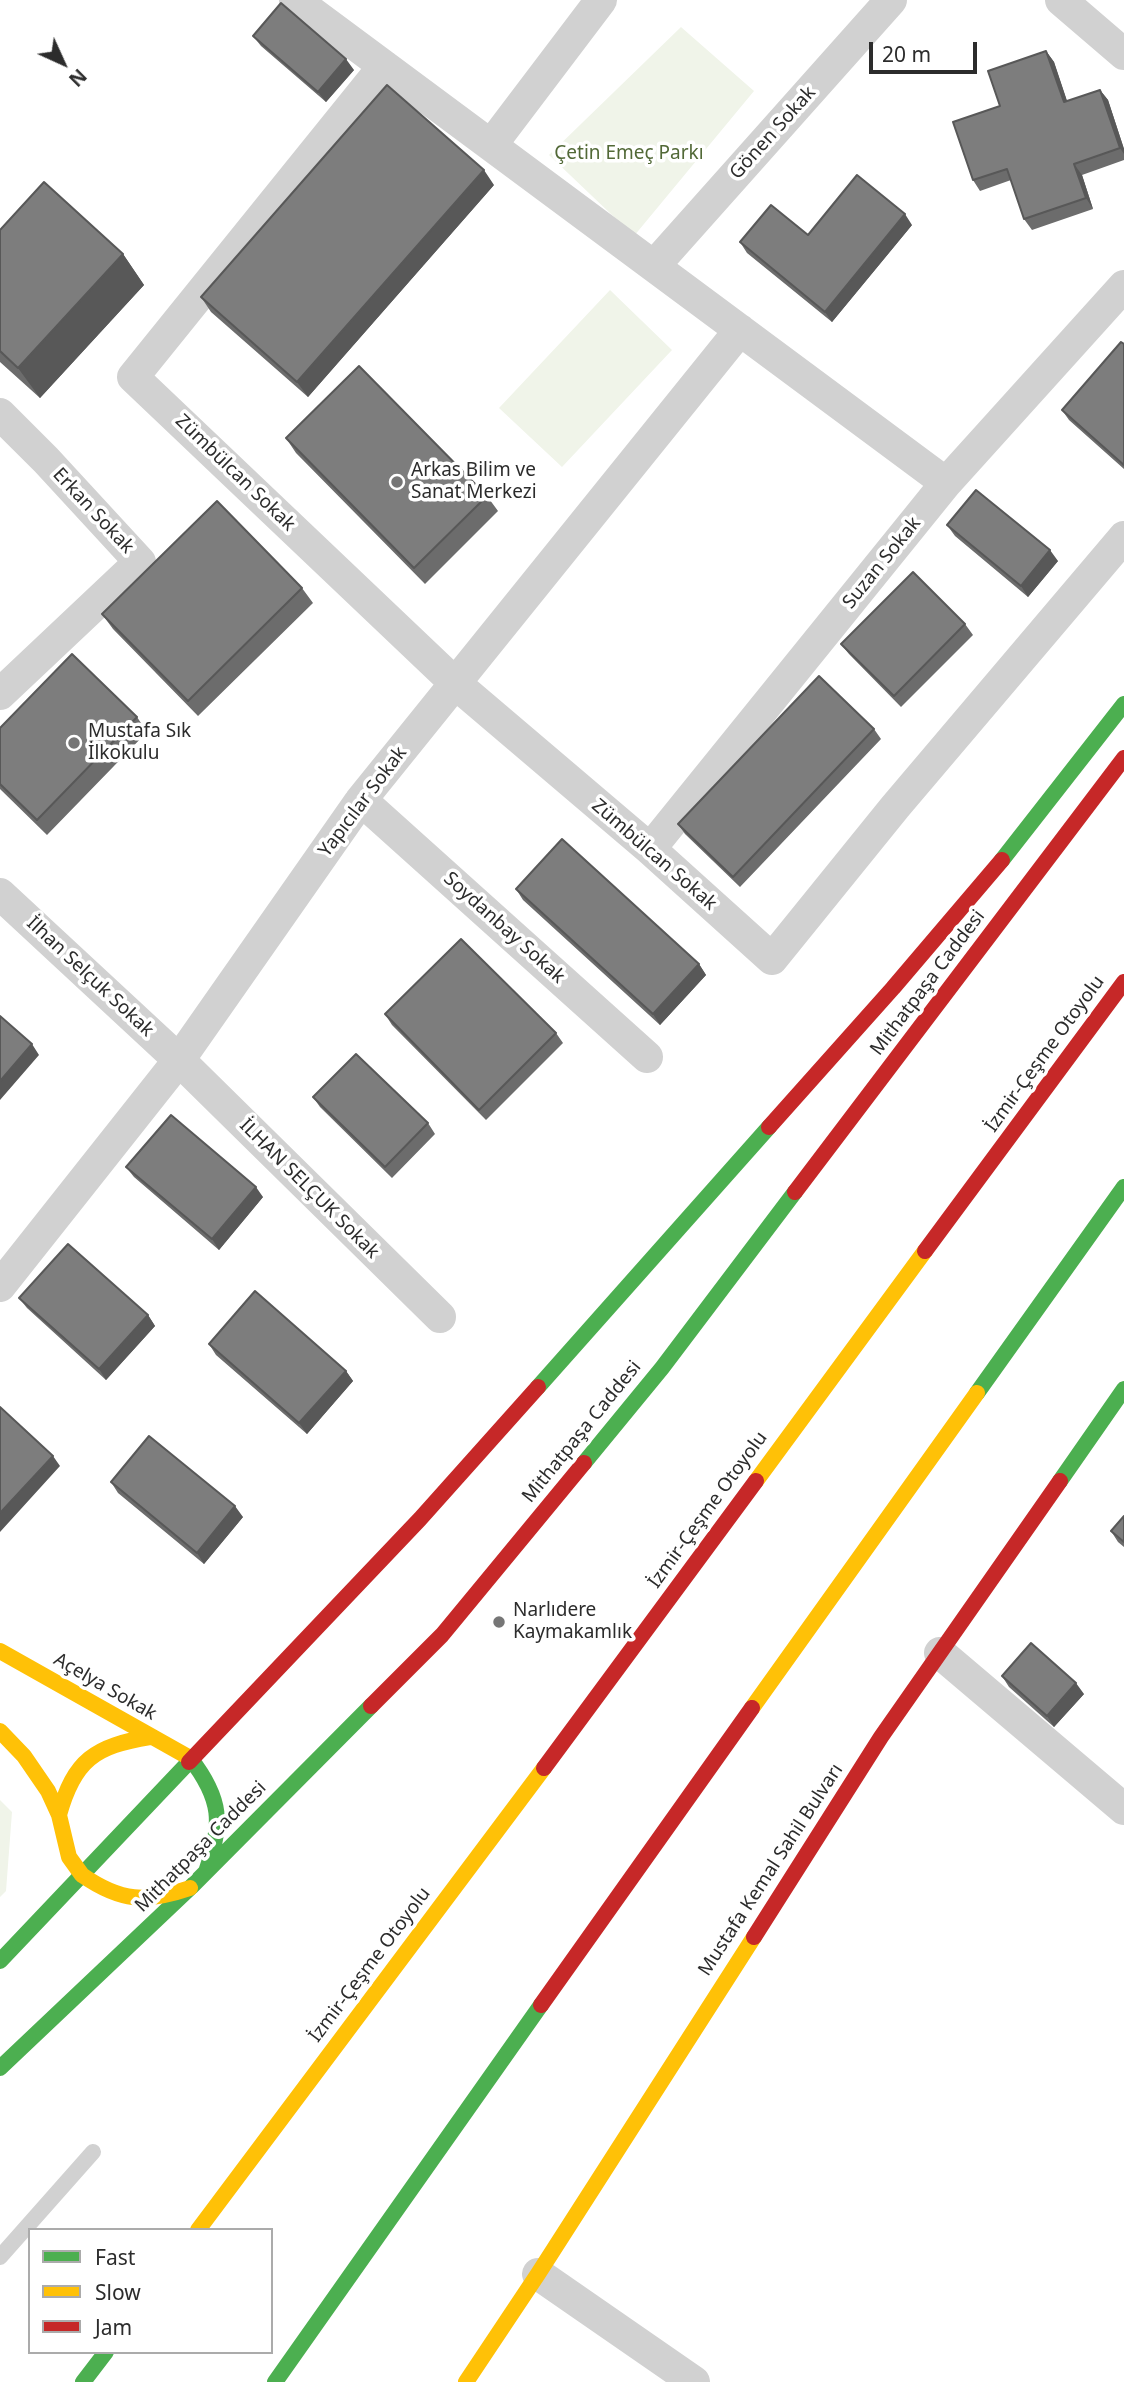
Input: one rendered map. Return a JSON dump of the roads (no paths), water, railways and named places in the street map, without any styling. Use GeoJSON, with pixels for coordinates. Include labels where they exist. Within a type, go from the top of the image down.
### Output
{"type":"FeatureCollection","features":[{"type":"Feature","properties":{"kind":"main road","name":"Mithatpaşa Caddesi"},"geometry":{"type":"LineString","coordinates":[[0,1961],[420,1519],[884,999],[1015,845],[1124,704]]}},
{"type":"Feature","properties":{"kind":"main road","name":"Mithatpaşa Caddesi"},"geometry":{"type":"LineString","coordinates":[[0,2068],[191,1888],[442,1635],[662,1368],[1124,758]]}},
{"type":"Feature","properties":{"kind":"main road","name":"İzmir-Çeşme Otoyolu"},"geometry":{"type":"LineString","coordinates":[[200,2228],[507,1818],[1124,982]]}},
{"type":"Feature","properties":{"kind":"main road"},"geometry":{"type":"LineString","coordinates":[[275,2382],[1124,1187]]}},
{"type":"Feature","properties":{"kind":"main road","name":"Mustafa Kemal Sahil Bulvarı"},"geometry":{"type":"LineString","coordinates":[[466,2382],[538,2274],[881,1737],[1124,1389]]}},
{"type":"Feature","properties":{"kind":"main road","name":"Açelya Sokak"},"geometry":{"type":"LineString","coordinates":[[0,1651],[190,1758]]}},
{"type":"Feature","properties":{"kind":"main road"},"geometry":{"type":"LineString","coordinates":[[0,1731],[35,1770],[59,1815],[69,1857],[82,1875],[100,1889],[121,1897],[164,1897],[191,1888]]}},
{"type":"Feature","properties":{"kind":"main road"},"geometry":{"type":"LineString","coordinates":[[59,1815],[65,1789],[78,1768],[96,1751],[119,1741],[150,1737]]}},
{"type":"Feature","properties":{"kind":"main road"},"geometry":{"type":"LineString","coordinates":[[190,1758],[207,1778],[217,1801],[215,1847],[206,1873]]}},
{"type":"Feature","properties":{"kind":"main road"},"geometry":{"type":"LineString","coordinates":[[83,2382],[104,2354]]}},
{"type":"Feature","properties":{"kind":"street"},"geometry":{"type":"LineString","coordinates":[[295,0],[946,483]]}},
{"type":"Feature","properties":{"kind":"street"},"geometry":{"type":"LineString","coordinates":[[492,144],[601,0]]}},
{"type":"Feature","properties":{"kind":"street","name":"Gönen Sokak"},"geometry":{"type":"LineString","coordinates":[[654,266],[891,0]]}},
{"type":"Feature","properties":{"kind":"street"},"geometry":{"type":"LineString","coordinates":[[1061,0],[1124,54]]}},
{"type":"Feature","properties":{"kind":"street","name":"Zümbülcan Sokak"},"geometry":{"type":"LineString","coordinates":[[384,66],[133,377],[456,684],[650,849],[772,959],[895,807],[1124,537]]}},
{"type":"Feature","properties":{"kind":"street","name":"Suzan Sokak"},"geometry":{"type":"LineString","coordinates":[[650,849],[946,483],[1124,286]]}},
{"type":"Feature","properties":{"kind":"street","name":"Yapıcılar Sokak"},"geometry":{"type":"LineString","coordinates":[[0,1286],[179,1060],[361,800],[740,330]]}},
{"type":"Feature","properties":{"kind":"street","name":"Erkan Sokak"},"geometry":{"type":"LineString","coordinates":[[0,415],[46,460],[140,562],[0,694]]}},
{"type":"Feature","properties":{"kind":"street","name":"Soydanbay Sokak"},"geometry":{"type":"LineString","coordinates":[[361,800],[647,1057]]}},
{"type":"Feature","properties":{"kind":"street","name":"İlhan Selçuk Sokak"},"geometry":{"type":"LineString","coordinates":[[0,894],[179,1060]]}},
{"type":"Feature","properties":{"kind":"street","name":"İLHAN SELÇUK Sokak"},"geometry":{"type":"LineString","coordinates":[[179,1060],[440,1317]]}},
{"type":"Feature","properties":{"kind":"street"},"geometry":{"type":"LineString","coordinates":[[940,1653],[1124,1809]]}},
{"type":"Feature","properties":{"kind":"street"},"geometry":{"type":"LineString","coordinates":[[538,2274],[694,2382]]}},
{"type":"Feature","properties":{"kind":"lane"},"geometry":{"type":"LineString","coordinates":[[0,2257],[93,2152]]}},
{"type":"Feature","properties":{"kind":"place","name":"Arkas Bilim ve Sanat Merkezi"},"geometry":{"type":"Point","coordinates":[397,482]}},
{"type":"Feature","properties":{"kind":"place","name":"Mustafa Sık İlkokulu"},"geometry":{"type":"Point","coordinates":[74,743]}},
{"type":"Feature","properties":{"kind":"place","name":"Narlıdere Kaymakamlık"},"geometry":{"type":"Point","coordinates":[499,1622]}},
{"type":"Feature","properties":{"kind":"park label","name":"Çetin Emeç Parkı"},"geometry":{"type":"Point","coordinates":[629,154]}}]}
